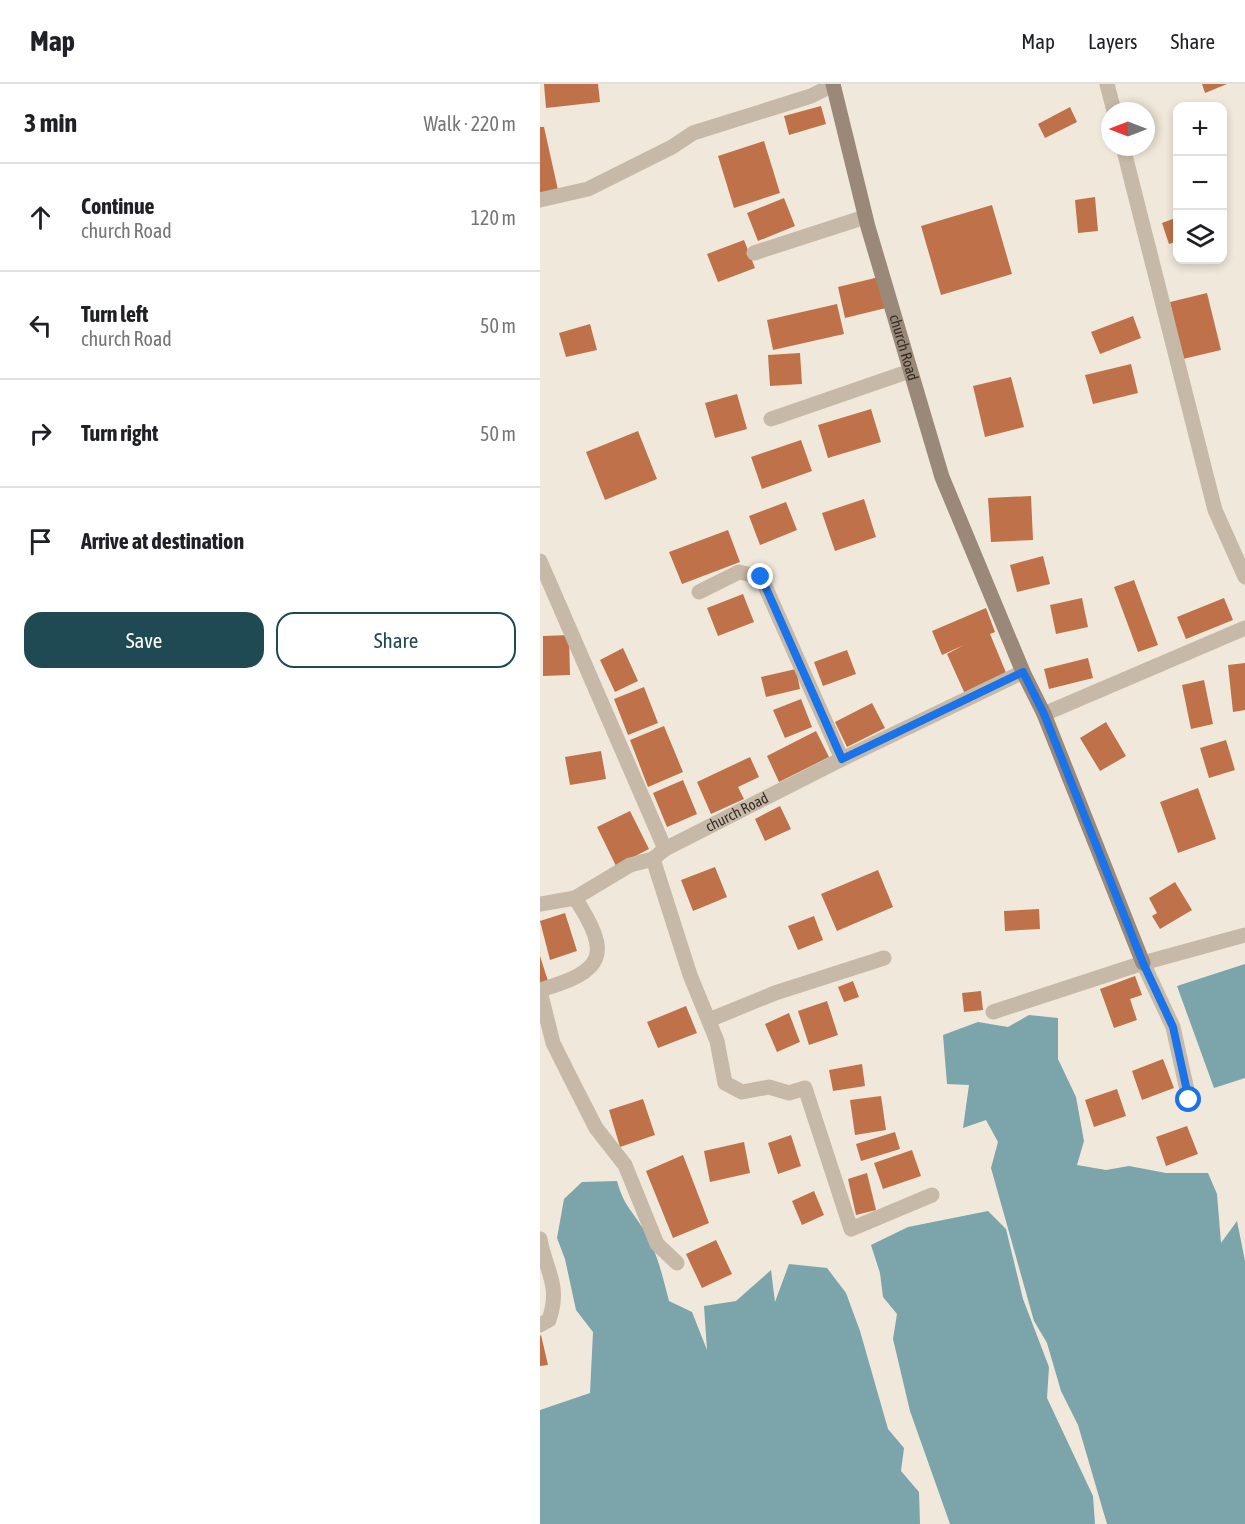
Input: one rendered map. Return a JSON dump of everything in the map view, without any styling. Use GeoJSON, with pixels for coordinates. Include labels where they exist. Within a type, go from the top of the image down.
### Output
{"type":"FeatureCollection","features":[{"type":"Feature","properties":{"kind":"street"},"geometry":{"type":"LineString","coordinates":[[540,200],[588,189],[672,147],[693,133],[811,96],[833,84]]}},
{"type":"Feature","properties":{"kind":"street","name":"church Road"},"geometry":{"type":"LineString","coordinates":[[833,84],[865,218],[942,477],[1023,672],[1044,714],[1143,963],[1173,1027],[1189,1100]]}},
{"type":"Feature","properties":{"kind":"street"},"geometry":{"type":"LineString","coordinates":[[1107,84],[1112,102]]}},
{"type":"Feature","properties":{"kind":"street"},"geometry":{"type":"LineString","coordinates":[[1125,156],[1215,510],[1245,577]]}},
{"type":"Feature","properties":{"kind":"street"},"geometry":{"type":"LineString","coordinates":[[754,253],[865,218]]}},
{"type":"Feature","properties":{"kind":"street"},"geometry":{"type":"LineString","coordinates":[[771,419],[910,371]]}},
{"type":"Feature","properties":{"kind":"street"},"geometry":{"type":"LineString","coordinates":[[540,561],[665,849]]}},
{"type":"Feature","properties":{"kind":"street"},"geometry":{"type":"LineString","coordinates":[[699,592],[740,572],[761,577],[842,759]]}},
{"type":"Feature","properties":{"kind":"street"},"geometry":{"type":"LineString","coordinates":[[1044,714],[1245,628]]}},
{"type":"Feature","properties":{"kind":"street","name":"church Road"},"geometry":{"type":"LineString","coordinates":[[575,898],[630,865],[653,859],[665,849],[842,759],[1023,672]]}},
{"type":"Feature","properties":{"kind":"street"},"geometry":{"type":"LineString","coordinates":[[653,859],[690,975],[717,1041],[725,1083],[742,1092],[769,1087],[789,1093],[805,1088],[851,1229],[932,1195]]}},
{"type":"Feature","properties":{"kind":"street"},"geometry":{"type":"LineString","coordinates":[[540,904],[575,898],[590,921],[598,941],[597,958],[588,971],[567,982],[540,991],[553,1043],[572,1081],[596,1128],[626,1165],[657,1244],[677,1263]]}},
{"type":"Feature","properties":{"kind":"street"},"geometry":{"type":"LineString","coordinates":[[993,1012],[1143,963],[1245,935]]}},
{"type":"Feature","properties":{"kind":"street"},"geometry":{"type":"LineString","coordinates":[[709,1020],[775,993],[884,957]]}},
{"type":"Feature","properties":{"kind":"street"},"geometry":{"type":"LineString","coordinates":[[540,1239],[553,1278],[555,1303],[549,1320],[540,1325]]}},
{"type":"Feature","properties":{"kind":"water"},"geometry":{"type":"Polygon","coordinates":[[[1245,964],[1245,1078],[1214,1088],[1177,986],[1245,964]]]}},
{"type":"Feature","properties":{"kind":"water"},"geometry":{"type":"Polygon","coordinates":[[[1029,1015],[1058,1018],[1058,1059],[1076,1097],[1084,1141],[1077,1165],[1106,1170],[1129,1166],[1166,1173],[1208,1173],[1217,1194],[1221,1243],[1237,1221],[1245,1261],[1245,1524],[1107,1524],[1078,1425],[1061,1391],[1047,1343],[1034,1321],[991,1168],[998,1142],[986,1120],[963,1128],[969,1085],[947,1084],[943,1035],[978,1022],[1008,1027],[1029,1015]]]}},
{"type":"Feature","properties":{"kind":"water"},"geometry":{"type":"Polygon","coordinates":[[[617,1181],[625,1202],[653,1247],[669,1301],[692,1312],[707,1350],[704,1306],[736,1301],[771,1270],[775,1302],[789,1264],[827,1268],[846,1293],[860,1331],[888,1429],[904,1448],[901,1471],[919,1492],[920,1524],[540,1524],[540,1410],[590,1393],[593,1332],[576,1310],[565,1259],[557,1238],[564,1199],[582,1182],[617,1181]]]}},
{"type":"Feature","properties":{"kind":"water"},"geometry":{"type":"Polygon","coordinates":[[[988,1211],[1006,1229],[1023,1299],[1049,1367],[1047,1398],[1093,1496],[1095,1524],[950,1524],[910,1411],[893,1339],[897,1314],[883,1297],[880,1273],[871,1245],[908,1227],[988,1211]]]}},
{"type":"Feature","properties":{"kind":"building"},"geometry":{"type":"Polygon","coordinates":[[[544,84],[598,84],[600,102],[546,108],[544,84]]]}},
{"type":"Feature","properties":{"kind":"building"},"geometry":{"type":"Polygon","coordinates":[[[1202,84],[1227,84],[1205,93],[1202,84]]]}},
{"type":"Feature","properties":{"kind":"building"},"geometry":{"type":"Polygon","coordinates":[[[821,106],[826,124],[789,135],[784,116],[821,106]]]}},
{"type":"Feature","properties":{"kind":"building"},"geometry":{"type":"Polygon","coordinates":[[[1070,107],[1077,122],[1045,138],[1038,124],[1070,107]]]}},
{"type":"Feature","properties":{"kind":"building"},"geometry":{"type":"Polygon","coordinates":[[[540,127],[544,127],[558,190],[540,194],[540,127]]]}},
{"type":"Feature","properties":{"kind":"building"},"geometry":{"type":"Polygon","coordinates":[[[764,141],[780,193],[734,208],[718,156],[764,141]]]}},
{"type":"Feature","properties":{"kind":"building"},"geometry":{"type":"Polygon","coordinates":[[[1095,197],[1098,231],[1078,233],[1075,200],[1095,197]]]}},
{"type":"Feature","properties":{"kind":"building"},"geometry":{"type":"Polygon","coordinates":[[[784,198],[795,226],[758,241],[747,213],[784,198]]]}},
{"type":"Feature","properties":{"kind":"building"},"geometry":{"type":"Polygon","coordinates":[[[992,205],[1012,274],[941,295],[921,226],[992,205]]]}},
{"type":"Feature","properties":{"kind":"building"},"geometry":{"type":"Polygon","coordinates":[[[1173,219],[1173,243],[1169,244],[1162,223],[1173,219]]]}},
{"type":"Feature","properties":{"kind":"building"},"geometry":{"type":"Polygon","coordinates":[[[744,240],[755,268],[718,282],[707,254],[744,240]]]}},
{"type":"Feature","properties":{"kind":"building"},"geometry":{"type":"Polygon","coordinates":[[[879,277],[886,308],[845,318],[838,287],[879,277]]]}},
{"type":"Feature","properties":{"kind":"building"},"geometry":{"type":"Polygon","coordinates":[[[1207,293],[1221,350],[1183,359],[1170,302],[1207,293]]]}},
{"type":"Feature","properties":{"kind":"building"},"geometry":{"type":"Polygon","coordinates":[[[837,304],[844,334],[773,350],[767,320],[837,304]]]}},
{"type":"Feature","properties":{"kind":"building"},"geometry":{"type":"Polygon","coordinates":[[[1133,316],[1141,338],[1100,354],[1091,332],[1133,316]]]}},
{"type":"Feature","properties":{"kind":"building"},"geometry":{"type":"Polygon","coordinates":[[[590,324],[597,350],[566,357],[559,333],[590,324]]]}},
{"type":"Feature","properties":{"kind":"building"},"geometry":{"type":"Polygon","coordinates":[[[800,353],[802,384],[770,386],[768,355],[800,353]]]}},
{"type":"Feature","properties":{"kind":"building"},"geometry":{"type":"Polygon","coordinates":[[[1131,364],[1138,393],[1093,404],[1085,375],[1131,364]]]}},
{"type":"Feature","properties":{"kind":"building"},"geometry":{"type":"Polygon","coordinates":[[[1011,377],[1024,427],[985,437],[973,386],[1011,377]]]}},
{"type":"Feature","properties":{"kind":"building"},"geometry":{"type":"Polygon","coordinates":[[[737,394],[747,429],[715,438],[705,403],[737,394]]]}},
{"type":"Feature","properties":{"kind":"building"},"geometry":{"type":"Polygon","coordinates":[[[871,409],[881,442],[828,458],[818,425],[871,409]]]}},
{"type":"Feature","properties":{"kind":"building"},"geometry":{"type":"Polygon","coordinates":[[[638,431],[657,479],[605,500],[586,452],[638,431]]]}},
{"type":"Feature","properties":{"kind":"building"},"geometry":{"type":"Polygon","coordinates":[[[801,440],[812,471],[762,489],[751,457],[801,440]]]}},
{"type":"Feature","properties":{"kind":"building"},"geometry":{"type":"Polygon","coordinates":[[[1031,496],[1033,540],[991,542],[988,498],[1031,496]]]}},
{"type":"Feature","properties":{"kind":"building"},"geometry":{"type":"Polygon","coordinates":[[[864,499],[876,537],[835,551],[822,513],[864,499]]]}},
{"type":"Feature","properties":{"kind":"building"},"geometry":{"type":"Polygon","coordinates":[[[786,502],[797,530],[760,545],[749,516],[786,502]]]}},
{"type":"Feature","properties":{"kind":"building"},"geometry":{"type":"Polygon","coordinates":[[[728,530],[740,562],[682,584],[669,552],[728,530]]]}},
{"type":"Feature","properties":{"kind":"building"},"geometry":{"type":"Polygon","coordinates":[[[1043,556],[1050,584],[1017,592],[1010,565],[1043,556]]]}},
{"type":"Feature","properties":{"kind":"building"},"geometry":{"type":"Polygon","coordinates":[[[1134,580],[1158,645],[1138,652],[1114,587],[1134,580]]]}},
{"type":"Feature","properties":{"kind":"building"},"geometry":{"type":"Polygon","coordinates":[[[743,594],[754,622],[718,636],[707,608],[743,594]]]}},
{"type":"Feature","properties":{"kind":"building"},"geometry":{"type":"Polygon","coordinates":[[[1082,598],[1088,627],[1056,634],[1050,605],[1082,598]]]}},
{"type":"Feature","properties":{"kind":"building"},"geometry":{"type":"Polygon","coordinates":[[[1224,598],[1233,620],[1186,639],[1177,617],[1224,598]]]}},
{"type":"Feature","properties":{"kind":"building"},"geometry":{"type":"Polygon","coordinates":[[[986,608],[995,632],[990,634],[1007,675],[965,694],[947,654],[964,645],[942,655],[932,631],[986,608]]]}},
{"type":"Feature","properties":{"kind":"building"},"geometry":{"type":"Polygon","coordinates":[[[569,635],[570,675],[543,676],[543,636],[569,635]]]}},
{"type":"Feature","properties":{"kind":"building"},"geometry":{"type":"Polygon","coordinates":[[[623,648],[638,681],[615,692],[600,660],[623,648]]]}},
{"type":"Feature","properties":{"kind":"building"},"geometry":{"type":"Polygon","coordinates":[[[847,650],[856,674],[823,686],[814,662],[847,650]]]}},
{"type":"Feature","properties":{"kind":"building"},"geometry":{"type":"Polygon","coordinates":[[[1088,658],[1093,678],[1049,689],[1044,669],[1088,658]]]}},
{"type":"Feature","properties":{"kind":"building"},"geometry":{"type":"Polygon","coordinates":[[[1245,663],[1245,710],[1233,712],[1228,665],[1245,663]]]}},
{"type":"Feature","properties":{"kind":"building"},"geometry":{"type":"Polygon","coordinates":[[[796,669],[800,689],[766,697],[761,677],[796,669]]]}},
{"type":"Feature","properties":{"kind":"building"},"geometry":{"type":"Polygon","coordinates":[[[1204,680],[1213,724],[1191,729],[1182,685],[1204,680]]]}},
{"type":"Feature","properties":{"kind":"building"},"geometry":{"type":"Polygon","coordinates":[[[644,687],[658,723],[628,735],[614,699],[644,687]]]}},
{"type":"Feature","properties":{"kind":"building"},"geometry":{"type":"Polygon","coordinates":[[[801,699],[812,727],[785,738],[773,710],[801,699]]]}},
{"type":"Feature","properties":{"kind":"building"},"geometry":{"type":"Polygon","coordinates":[[[872,703],[885,728],[847,747],[835,722],[872,703]]]}},
{"type":"Feature","properties":{"kind":"building"},"geometry":{"type":"Polygon","coordinates":[[[1106,722],[1126,756],[1100,771],[1080,738],[1106,722]]]}},
{"type":"Feature","properties":{"kind":"building"},"geometry":{"type":"Polygon","coordinates":[[[664,726],[683,772],[648,787],[630,740],[664,726]]]}},
{"type":"Feature","properties":{"kind":"building"},"geometry":{"type":"Polygon","coordinates":[[[816,731],[829,757],[779,782],[767,756],[816,731]]]}},
{"type":"Feature","properties":{"kind":"building"},"geometry":{"type":"Polygon","coordinates":[[[1226,740],[1235,770],[1209,778],[1200,748],[1226,740]]]}},
{"type":"Feature","properties":{"kind":"building"},"geometry":{"type":"Polygon","coordinates":[[[601,751],[606,779],[570,785],[565,757],[601,751]]]}},
{"type":"Feature","properties":{"kind":"building"},"geometry":{"type":"Polygon","coordinates":[[[750,757],[759,777],[738,787],[744,799],[711,814],[697,782],[750,757]]]}},
{"type":"Feature","properties":{"kind":"building"},"geometry":{"type":"Polygon","coordinates":[[[683,780],[697,814],[667,827],[653,793],[683,780]]]}},
{"type":"Feature","properties":{"kind":"building"},"geometry":{"type":"Polygon","coordinates":[[[1198,788],[1216,839],[1178,853],[1160,802],[1198,788]]]}},
{"type":"Feature","properties":{"kind":"building"},"geometry":{"type":"Polygon","coordinates":[[[780,806],[791,829],[765,841],[755,819],[780,806]]]}},
{"type":"Feature","properties":{"kind":"building"},"geometry":{"type":"Polygon","coordinates":[[[630,811],[649,849],[616,866],[597,827],[630,811]]]}},
{"type":"Feature","properties":{"kind":"building"},"geometry":{"type":"Polygon","coordinates":[[[715,867],[727,897],[693,911],[681,880],[715,867]]]}},
{"type":"Feature","properties":{"kind":"building"},"geometry":{"type":"Polygon","coordinates":[[[878,870],[893,907],[837,931],[821,894],[878,870]]]}},
{"type":"Feature","properties":{"kind":"building"},"geometry":{"type":"Polygon","coordinates":[[[1175,882],[1192,910],[1160,929],[1152,916],[1157,913],[1149,898],[1175,882]]]}},
{"type":"Feature","properties":{"kind":"building"},"geometry":{"type":"Polygon","coordinates":[[[1039,909],[1040,929],[1005,931],[1004,911],[1039,909]]]}},
{"type":"Feature","properties":{"kind":"building"},"geometry":{"type":"Polygon","coordinates":[[[565,913],[577,951],[550,960],[540,921],[565,913]]]}},
{"type":"Feature","properties":{"kind":"building"},"geometry":{"type":"Polygon","coordinates":[[[814,916],[823,940],[798,950],[788,926],[814,916]]]}},
{"type":"Feature","properties":{"kind":"building"},"geometry":{"type":"Polygon","coordinates":[[[540,956],[548,981],[540,984],[540,956]]]}},
{"type":"Feature","properties":{"kind":"building"},"geometry":{"type":"Polygon","coordinates":[[[1135,976],[1142,995],[1130,999],[1137,1020],[1114,1028],[1100,989],[1135,976]]]}},
{"type":"Feature","properties":{"kind":"building"},"geometry":{"type":"Polygon","coordinates":[[[853,981],[859,997],[844,1002],[838,987],[853,981]]]}},
{"type":"Feature","properties":{"kind":"building"},"geometry":{"type":"Polygon","coordinates":[[[981,991],[983,1010],[964,1012],[962,993],[981,991]]]}},
{"type":"Feature","properties":{"kind":"building"},"geometry":{"type":"Polygon","coordinates":[[[827,1001],[838,1035],[809,1045],[798,1011],[827,1001]]]}},
{"type":"Feature","properties":{"kind":"building"},"geometry":{"type":"Polygon","coordinates":[[[686,1006],[697,1033],[658,1048],[647,1022],[686,1006]]]}},
{"type":"Feature","properties":{"kind":"building"},"geometry":{"type":"Polygon","coordinates":[[[789,1013],[800,1042],[777,1052],[765,1024],[789,1013]]]}},
{"type":"Feature","properties":{"kind":"building"},"geometry":{"type":"Polygon","coordinates":[[[1163,1059],[1174,1088],[1142,1100],[1132,1071],[1163,1059]]]}},
{"type":"Feature","properties":{"kind":"building"},"geometry":{"type":"Polygon","coordinates":[[[862,1064],[865,1086],[833,1091],[829,1070],[862,1064]]]}},
{"type":"Feature","properties":{"kind":"building"},"geometry":{"type":"Polygon","coordinates":[[[1117,1089],[1126,1116],[1094,1127],[1085,1100],[1117,1089]]]}},
{"type":"Feature","properties":{"kind":"building"},"geometry":{"type":"Polygon","coordinates":[[[881,1096],[886,1130],[855,1135],[850,1100],[881,1096]]]}},
{"type":"Feature","properties":{"kind":"building"},"geometry":{"type":"Polygon","coordinates":[[[643,1099],[655,1135],[620,1147],[609,1110],[643,1099]]]}},
{"type":"Feature","properties":{"kind":"building"},"geometry":{"type":"Polygon","coordinates":[[[1187,1126],[1198,1154],[1166,1166],[1156,1137],[1187,1126]]]}},
{"type":"Feature","properties":{"kind":"building"},"geometry":{"type":"Polygon","coordinates":[[[895,1132],[900,1149],[861,1161],[856,1144],[895,1132]]]}},
{"type":"Feature","properties":{"kind":"building"},"geometry":{"type":"Polygon","coordinates":[[[791,1135],[801,1166],[778,1174],[768,1143],[791,1135]]]}},
{"type":"Feature","properties":{"kind":"building"},"geometry":{"type":"Polygon","coordinates":[[[744,1142],[750,1173],[710,1182],[704,1151],[744,1142]]]}},
{"type":"Feature","properties":{"kind":"building"},"geometry":{"type":"Polygon","coordinates":[[[912,1150],[921,1176],[883,1189],[874,1163],[912,1150]]]}},
{"type":"Feature","properties":{"kind":"building"},"geometry":{"type":"Polygon","coordinates":[[[683,1155],[709,1223],[673,1238],[646,1171],[683,1155]]]}},
{"type":"Feature","properties":{"kind":"building"},"geometry":{"type":"Polygon","coordinates":[[[867,1173],[876,1210],[856,1215],[848,1179],[867,1173]]]}},
{"type":"Feature","properties":{"kind":"building"},"geometry":{"type":"Polygon","coordinates":[[[814,1191],[824,1215],[802,1225],[792,1201],[814,1191]]]}},
{"type":"Feature","properties":{"kind":"building"},"geometry":{"type":"Polygon","coordinates":[[[716,1240],[732,1274],[702,1288],[686,1254],[716,1240]]]}},
{"type":"Feature","properties":{"kind":"building"},"geometry":{"type":"Polygon","coordinates":[[[540,1336],[548,1365],[540,1366],[540,1336]]]}},
{"type":"Feature","properties":{"kind":"route"},"geometry":{"type":"LineString","coordinates":[[761,577],[842,759],[1023,672],[1044,714],[1143,963],[1173,1027],[1189,1100]]}}]}
